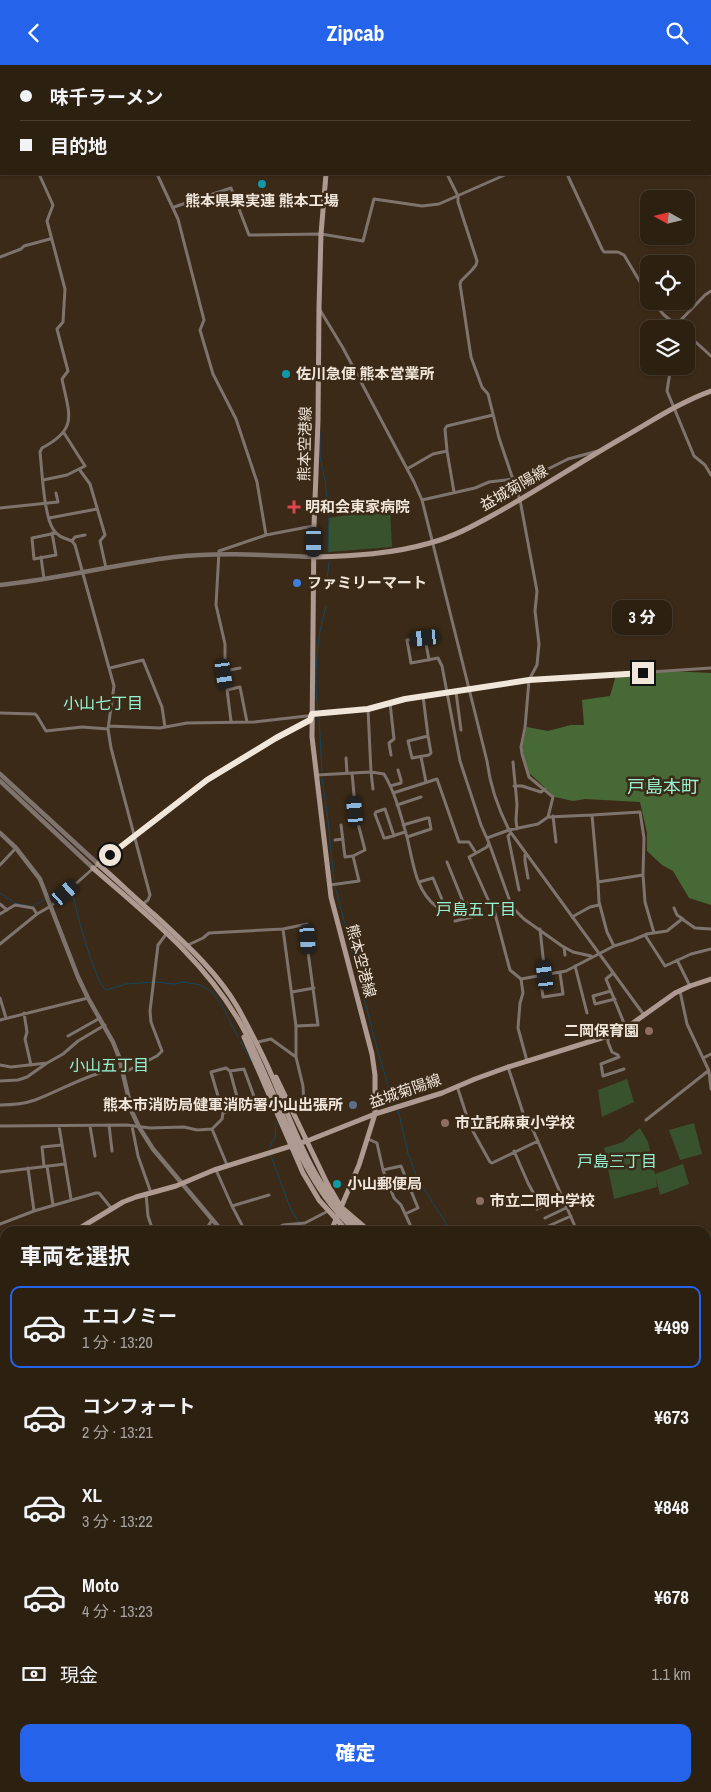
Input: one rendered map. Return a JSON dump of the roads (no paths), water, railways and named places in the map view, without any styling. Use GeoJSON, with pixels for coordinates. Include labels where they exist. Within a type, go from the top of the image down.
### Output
{"type":"FeatureCollection","features":[{"type":"Feature","properties":{"kind":"main road","name":"熊本空港線"},"geometry":{"type":"LineString","coordinates":[[326,175],[321,234],[319,308],[318,421],[313,557],[312,737],[331,897],[376,1075],[375,1114],[368,1139],[333,1226]]}},
{"type":"Feature","properties":{"kind":"main road","name":"益城菊陽線"},"geometry":{"type":"LineString","coordinates":[[313,557],[358,556],[383,553],[432,543],[455,534],[520,500],[675,407],[711,391]]}},
{"type":"Feature","properties":{"kind":"main road"},"geometry":{"type":"LineString","coordinates":[[96,866],[207,780],[276,738],[310,720],[312,714]]}},
{"type":"Feature","properties":{"kind":"main road"},"geometry":{"type":"LineString","coordinates":[[96,866],[143,905],[169,931],[224,997],[249,1035],[271,1074],[295,1132],[321,1183],[343,1213],[357,1226]]}},
{"type":"Feature","properties":{"kind":"main road"},"geometry":{"type":"LineString","coordinates":[[96,866],[187,946],[216,978],[236,1006],[245,1022],[256,1053],[309,1172],[323,1196],[351,1226]]}},
{"type":"Feature","properties":{"kind":"main road","name":"益城菊陽線"},"geometry":{"type":"LineString","coordinates":[[83,1226],[123,1202],[182,1184],[216,1169],[307,1141],[375,1114],[406,1105],[508,1067],[608,1036],[626,1028],[680,991],[711,979]]}},
{"type":"Feature","properties":{"kind":"main road"},"geometry":{"type":"LineString","coordinates":[[245,1022],[252,1029],[326,1183],[341,1207],[363,1226]]}},
{"type":"Feature","properties":{"kind":"main road"},"geometry":{"type":"LineString","coordinates":[[243,1028],[244,1037],[303,1173],[319,1200],[342,1226]]}},
{"type":"Feature","properties":{"kind":"street"},"geometry":{"type":"LineString","coordinates":[[39,175],[53,205],[47,221],[50,239],[65,289],[64,322],[57,329],[68,371],[62,379],[68,422],[64,433],[56,441],[42,448],[43,480],[49,518],[54,533],[56,555],[34,559],[32,538],[54,533],[72,541]]}},
{"type":"Feature","properties":{"kind":"street"},"geometry":{"type":"LineString","coordinates":[[158,175],[174,207],[185,243],[204,320],[200,330],[213,374],[236,419],[257,482],[266,535]]}},
{"type":"Feature","properties":{"kind":"street"},"geometry":{"type":"LineString","coordinates":[[448,175],[458,196],[458,202],[477,261],[472,270],[460,281],[471,357],[482,387],[488,394],[492,415],[520,500],[537,591],[535,611],[539,644],[537,665],[529,680],[525,728],[521,741],[522,754],[528,775],[554,799],[548,817]]}},
{"type":"Feature","properties":{"kind":"street"},"geometry":{"type":"LineString","coordinates":[[174,207],[231,188],[249,235],[321,234],[363,241],[374,199],[430,206],[440,204],[505,175]]}},
{"type":"Feature","properties":{"kind":"street"},"geometry":{"type":"LineString","coordinates":[[567,175],[604,252],[618,252],[624,255],[640,282]]}},
{"type":"Feature","properties":{"kind":"street"},"geometry":{"type":"LineString","coordinates":[[0,257],[24,246],[50,239]]}},
{"type":"Feature","properties":{"kind":"street"},"geometry":{"type":"LineString","coordinates":[[681,320],[711,291]]}},
{"type":"Feature","properties":{"kind":"street"},"geometry":{"type":"LineString","coordinates":[[319,308],[343,348],[422,500],[487,761],[489,778],[500,814],[525,853],[612,974],[644,1015]]}},
{"type":"Feature","properties":{"kind":"street"},"geometry":{"type":"LineString","coordinates":[[660,310],[671,320]]}},
{"type":"Feature","properties":{"kind":"street"},"geometry":{"type":"LineString","coordinates":[[695,341],[711,356]]}},
{"type":"Feature","properties":{"kind":"street"},"geometry":{"type":"LineString","coordinates":[[670,375],[667,391],[694,456],[705,465],[711,475]]}},
{"type":"Feature","properties":{"kind":"street"},"geometry":{"type":"LineString","coordinates":[[454,492],[445,429],[447,426],[492,415]]}},
{"type":"Feature","properties":{"kind":"street"},"geometry":{"type":"LineString","coordinates":[[43,480],[67,475],[85,466],[64,433]]}},
{"type":"Feature","properties":{"kind":"street"},"geometry":{"type":"LineString","coordinates":[[422,500],[489,482],[514,479],[542,472],[568,459],[602,450]]}},
{"type":"Feature","properties":{"kind":"street"},"geometry":{"type":"LineString","coordinates":[[407,469],[433,454],[447,451]]}},
{"type":"Feature","properties":{"kind":"street"},"geometry":{"type":"LineString","coordinates":[[79,469],[90,483],[105,535],[100,541],[106,569]]}},
{"type":"Feature","properties":{"kind":"street"},"geometry":{"type":"LineString","coordinates":[[0,508],[58,503],[56,493]]}},
{"type":"Feature","properties":{"kind":"street"},"geometry":{"type":"LineString","coordinates":[[49,518],[97,509]]}},
{"type":"Feature","properties":{"kind":"street"},"geometry":{"type":"LineString","coordinates":[[231,721],[224,671],[225,644],[216,605],[218,551],[266,535],[314,526]]}},
{"type":"Feature","properties":{"kind":"street"},"geometry":{"type":"LineString","coordinates":[[72,541],[75,537],[85,535]]}},
{"type":"Feature","properties":{"kind":"street"},"geometry":{"type":"LineString","coordinates":[[72,541],[83,573],[114,686],[108,727],[115,767],[150,895],[143,905]]}},
{"type":"Feature","properties":{"kind":"street"},"geometry":{"type":"LineString","coordinates":[[0,585],[44,580],[176,557],[218,554],[313,557]]}},
{"type":"Feature","properties":{"kind":"street"},"geometry":{"type":"LineString","coordinates":[[41,557],[44,580]]}},
{"type":"Feature","properties":{"kind":"street"},"geometry":{"type":"LineString","coordinates":[[429,660],[425,638],[407,640],[411,663],[429,660],[438,658],[442,666],[460,761],[480,825],[489,843],[512,907],[521,917],[572,952],[592,957]]}},
{"type":"Feature","properties":{"kind":"street"},"geometry":{"type":"LineString","coordinates":[[110,668],[143,659],[162,707],[164,727]]}},
{"type":"Feature","properties":{"kind":"street"},"geometry":{"type":"LineString","coordinates":[[224,671],[240,668]]}},
{"type":"Feature","properties":{"kind":"street"},"geometry":{"type":"LineString","coordinates":[[0,713],[35,715],[46,731],[82,727],[164,727],[187,723],[247,722],[368,709],[423,696],[529,680],[711,668]]}},
{"type":"Feature","properties":{"kind":"street"},"geometry":{"type":"LineString","coordinates":[[227,690],[240,687],[247,722]]}},
{"type":"Feature","properties":{"kind":"street"},"geometry":{"type":"LineString","coordinates":[[456,692],[461,729]]}},
{"type":"Feature","properties":{"kind":"street"},"geometry":{"type":"LineString","coordinates":[[423,696],[431,753],[413,759],[408,741],[428,736]]}},
{"type":"Feature","properties":{"kind":"street"},"geometry":{"type":"LineString","coordinates":[[390,703],[394,739],[389,743],[391,755]]}},
{"type":"Feature","properties":{"kind":"street"},"geometry":{"type":"LineString","coordinates":[[368,709],[373,789]]}},
{"type":"Feature","properties":{"kind":"street"},"geometry":{"type":"LineString","coordinates":[[421,757],[426,782]]}},
{"type":"Feature","properties":{"kind":"street"},"geometry":{"type":"LineString","coordinates":[[340,825],[345,857],[364,852],[346,758]]}},
{"type":"Feature","properties":{"kind":"street"},"geometry":{"type":"LineString","coordinates":[[512,762],[517,804],[517,829]]}},
{"type":"Feature","properties":{"kind":"street"},"geometry":{"type":"LineString","coordinates":[[390,786],[401,783],[402,780],[398,770]]}},
{"type":"Feature","properties":{"kind":"street"},"geometry":{"type":"LineString","coordinates":[[316,775],[371,772],[384,774],[397,805],[418,882],[431,902],[437,907],[470,903],[490,903],[512,907]]}},
{"type":"Feature","properties":{"kind":"street"},"geometry":{"type":"LineString","coordinates":[[0,774],[96,866]]}},
{"type":"Feature","properties":{"kind":"street"},"geometry":{"type":"LineString","coordinates":[[393,793],[437,779],[459,842],[469,841],[476,853]]}},
{"type":"Feature","properties":{"kind":"street"},"geometry":{"type":"LineString","coordinates":[[0,781],[96,866]]}},
{"type":"Feature","properties":{"kind":"street"},"geometry":{"type":"LineString","coordinates":[[514,786],[522,786],[541,792],[545,789]]}},
{"type":"Feature","properties":{"kind":"street"},"geometry":{"type":"LineString","coordinates":[[397,805],[421,797]]}},
{"type":"Feature","properties":{"kind":"street"},"geometry":{"type":"LineString","coordinates":[[394,836],[385,809],[376,812],[384,838],[431,829],[429,818],[403,825]]}},
{"type":"Feature","properties":{"kind":"street"},"geometry":{"type":"LineString","coordinates":[[487,838],[538,824],[553,816],[640,812],[644,838],[642,875],[645,902],[654,933]]}},
{"type":"Feature","properties":{"kind":"street"},"geometry":{"type":"LineString","coordinates":[[592,815],[599,905],[607,932],[614,947]]}},
{"type":"Feature","properties":{"kind":"street"},"geometry":{"type":"LineString","coordinates":[[553,816],[556,842]]}},
{"type":"Feature","properties":{"kind":"street"},"geometry":{"type":"LineString","coordinates":[[510,832],[508,836],[519,890]]}},
{"type":"Feature","properties":{"kind":"street"},"geometry":{"type":"LineString","coordinates":[[0,833],[36,872],[51,905],[78,977],[88,998],[105,1025],[119,1057],[132,1112],[139,1127],[153,1149],[217,1226]]}},
{"type":"Feature","properties":{"kind":"street"},"geometry":{"type":"LineString","coordinates":[[335,840],[343,839]]}},
{"type":"Feature","properties":{"kind":"street"},"geometry":{"type":"LineString","coordinates":[[489,843],[487,847],[469,857],[493,906],[509,967],[511,971],[522,979],[560,973],[614,947],[645,935],[667,931],[683,919]]}},
{"type":"Feature","properties":{"kind":"street"},"geometry":{"type":"LineString","coordinates":[[1,862],[16,849]]}},
{"type":"Feature","properties":{"kind":"street"},"geometry":{"type":"LineString","coordinates":[[525,853],[528,878]]}},
{"type":"Feature","properties":{"kind":"street"},"geometry":{"type":"LineString","coordinates":[[330,885],[359,881],[353,856]]}},
{"type":"Feature","properties":{"kind":"street"},"geometry":{"type":"LineString","coordinates":[[447,862],[464,904]]}},
{"type":"Feature","properties":{"kind":"street"},"geometry":{"type":"LineString","coordinates":[[0,944],[51,905],[96,866]]}},
{"type":"Feature","properties":{"kind":"street"},"geometry":{"type":"LineString","coordinates":[[598,882],[642,875]]}},
{"type":"Feature","properties":{"kind":"street"},"geometry":{"type":"LineString","coordinates":[[418,882],[433,877],[445,907]]}},
{"type":"Feature","properties":{"kind":"street"},"geometry":{"type":"LineString","coordinates":[[455,921],[472,917],[470,903]]}},
{"type":"Feature","properties":{"kind":"street"},"geometry":{"type":"LineString","coordinates":[[0,904],[7,910]]}},
{"type":"Feature","properties":{"kind":"street"},"geometry":{"type":"LineString","coordinates":[[0,914],[15,905],[33,908],[37,914]]}},
{"type":"Feature","properties":{"kind":"street"},"geometry":{"type":"LineString","coordinates":[[572,917],[590,907],[599,905]]}},
{"type":"Feature","properties":{"kind":"street"},"geometry":{"type":"LineString","coordinates":[[674,908],[677,915],[695,928],[711,929]]}},
{"type":"Feature","properties":{"kind":"street"},"geometry":{"type":"LineString","coordinates":[[187,946],[204,939],[209,933],[282,929],[307,924],[308,952],[318,1025],[296,1026]]}},
{"type":"Feature","properties":{"kind":"street"},"geometry":{"type":"LineString","coordinates":[[282,929],[292,992],[296,1026],[296,1057],[303,1087],[304,1106],[291,1110]]}},
{"type":"Feature","properties":{"kind":"street"},"geometry":{"type":"LineString","coordinates":[[540,929],[545,975]]}},
{"type":"Feature","properties":{"kind":"street"},"geometry":{"type":"LineString","coordinates":[[124,1073],[157,1056],[162,1051],[151,1022],[153,982],[158,945],[169,931]]}},
{"type":"Feature","properties":{"kind":"street"},"geometry":{"type":"LineString","coordinates":[[645,935],[665,966],[691,954],[711,949]]}},
{"type":"Feature","properties":{"kind":"street"},"geometry":{"type":"LineString","coordinates":[[563,946],[565,955]]}},
{"type":"Feature","properties":{"kind":"street"},"geometry":{"type":"LineString","coordinates":[[677,960],[690,986]]}},
{"type":"Feature","properties":{"kind":"street"},"geometry":{"type":"LineString","coordinates":[[575,966],[587,1013]]}},
{"type":"Feature","properties":{"kind":"street"},"geometry":{"type":"LineString","coordinates":[[540,976],[543,997],[563,994],[560,973]]}},
{"type":"Feature","properties":{"kind":"street"},"geometry":{"type":"LineString","coordinates":[[612,974],[606,979],[626,1028]]}},
{"type":"Feature","properties":{"kind":"street"},"geometry":{"type":"LineString","coordinates":[[522,979],[523,995],[520,1003],[518,1028],[526,1061]]}},
{"type":"Feature","properties":{"kind":"street"},"geometry":{"type":"LineString","coordinates":[[292,992],[314,988]]}},
{"type":"Feature","properties":{"kind":"street"},"geometry":{"type":"LineString","coordinates":[[612,991],[593,996],[595,1005],[615,999]]}},
{"type":"Feature","properties":{"kind":"street"},"geometry":{"type":"LineString","coordinates":[[680,991],[687,1024],[709,1071],[711,1089]]}},
{"type":"Feature","properties":{"kind":"street"},"geometry":{"type":"LineString","coordinates":[[0,998],[6,1018]]}},
{"type":"Feature","properties":{"kind":"street"},"geometry":{"type":"LineString","coordinates":[[0,1020],[88,998]]}},
{"type":"Feature","properties":{"kind":"street"},"geometry":{"type":"LineString","coordinates":[[24,1013],[27,1032],[25,1039],[31,1065]]}},
{"type":"Feature","properties":{"kind":"street"},"geometry":{"type":"LineString","coordinates":[[68,1036],[101,1018]]}},
{"type":"Feature","properties":{"kind":"street"},"geometry":{"type":"LineString","coordinates":[[0,1081],[18,1080],[27,1077],[63,1054],[78,1041],[105,1025]]}},
{"type":"Feature","properties":{"kind":"street"},"geometry":{"type":"LineString","coordinates":[[608,1036],[612,1052],[618,1056],[602,1064],[603,1076],[624,1069]]}},
{"type":"Feature","properties":{"kind":"street"},"geometry":{"type":"LineString","coordinates":[[258,1042],[271,1039],[296,1057]]}},
{"type":"Feature","properties":{"kind":"street"},"geometry":{"type":"LineString","coordinates":[[703,1058],[711,1054]]}},
{"type":"Feature","properties":{"kind":"street"},"geometry":{"type":"LineString","coordinates":[[0,1065],[12,1067],[47,1063]]}},
{"type":"Feature","properties":{"kind":"street"},"geometry":{"type":"LineString","coordinates":[[508,1067],[525,1119],[533,1130],[575,1226]]}},
{"type":"Feature","properties":{"kind":"street"},"geometry":{"type":"LineString","coordinates":[[0,1126],[127,1125],[139,1127],[184,1127],[197,1130],[212,1129],[222,1119],[223,1113],[212,1072],[226,1068],[230,1071],[244,1069],[256,1102],[223,1113]]}},
{"type":"Feature","properties":{"kind":"street"},"geometry":{"type":"LineString","coordinates":[[0,1105],[34,1100],[88,1077],[106,1072],[119,1070],[124,1073]]}},
{"type":"Feature","properties":{"kind":"street"},"geometry":{"type":"LineString","coordinates":[[230,1071],[240,1107]]}},
{"type":"Feature","properties":{"kind":"street"},"geometry":{"type":"LineString","coordinates":[[646,1120],[709,1071]]}},
{"type":"Feature","properties":{"kind":"street"},"geometry":{"type":"LineString","coordinates":[[457,1086],[470,1126],[489,1162],[492,1163],[538,1141]]}},
{"type":"Feature","properties":{"kind":"street"},"geometry":{"type":"LineString","coordinates":[[90,1125],[95,1157]]}},
{"type":"Feature","properties":{"kind":"street"},"geometry":{"type":"LineString","coordinates":[[109,1125],[112,1151]]}},
{"type":"Feature","properties":{"kind":"street"},"geometry":{"type":"LineString","coordinates":[[59,1126],[71,1199]]}},
{"type":"Feature","properties":{"kind":"street"},"geometry":{"type":"LineString","coordinates":[[132,1126],[138,1157],[149,1194],[148,1216],[151,1226]]}},
{"type":"Feature","properties":{"kind":"street"},"geometry":{"type":"LineString","coordinates":[[212,1129],[227,1166]]}},
{"type":"Feature","properties":{"kind":"street"},"geometry":{"type":"LineString","coordinates":[[368,1139],[377,1143],[383,1170],[394,1198],[401,1205],[411,1226]]}},
{"type":"Feature","properties":{"kind":"street"},"geometry":{"type":"LineString","coordinates":[[53,1205],[42,1147],[62,1145]]}},
{"type":"Feature","properties":{"kind":"street"},"geometry":{"type":"LineString","coordinates":[[514,1151],[541,1207],[537,1209]]}},
{"type":"Feature","properties":{"kind":"street"},"geometry":{"type":"LineString","coordinates":[[0,1172],[65,1164]]}},
{"type":"Feature","properties":{"kind":"street"},"geometry":{"type":"LineString","coordinates":[[383,1170],[401,1166],[418,1208],[405,1214]]}},
{"type":"Feature","properties":{"kind":"street"},"geometry":{"type":"LineString","coordinates":[[28,1168],[34,1211]]}},
{"type":"Feature","properties":{"kind":"street"},"geometry":{"type":"LineString","coordinates":[[216,1169],[242,1226]]}},
{"type":"Feature","properties":{"kind":"street"},"geometry":{"type":"LineString","coordinates":[[0,1224],[71,1199],[96,1193],[99,1193],[112,1209]]}},
{"type":"Feature","properties":{"kind":"street"},"geometry":{"type":"LineString","coordinates":[[232,1206],[269,1195]]}},
{"type":"Feature","properties":{"kind":"street"},"geometry":{"type":"LineString","coordinates":[[545,1218],[568,1207]]}},
{"type":"Feature","properties":{"kind":"street"},"geometry":{"type":"LineString","coordinates":[[281,1226],[300,1224],[328,1211]]}},
{"type":"Feature","properties":{"kind":"street"},"geometry":{"type":"LineString","coordinates":[[548,1226],[571,1216]]}},
{"type":"Feature","properties":{"kind":"street"},"geometry":{"type":"LineString","coordinates":[[208,1226],[212,1220]]}},
{"type":"Feature","properties":{"kind":"waterway"},"geometry":{"type":"LineString","coordinates":[[320,432],[320,457],[325,480],[329,518],[328,552]]}},
{"type":"Feature","properties":{"kind":"waterway"},"geometry":{"type":"LineString","coordinates":[[327,582],[329,561]]}},
{"type":"Feature","properties":{"kind":"waterway"},"geometry":{"type":"LineString","coordinates":[[318,711],[316,685],[317,658],[326,606]]}},
{"type":"Feature","properties":{"kind":"waterway"},"geometry":{"type":"LineString","coordinates":[[319,717],[322,772]]}},
{"type":"Feature","properties":{"kind":"waterway"},"geometry":{"type":"LineString","coordinates":[[322,778],[334,881]]}},
{"type":"Feature","properties":{"kind":"waterway"},"geometry":{"type":"LineString","coordinates":[[335,886],[377,1048],[396,1104]]}},
{"type":"Feature","properties":{"kind":"waterway"},"geometry":{"type":"LineString","coordinates":[[0,893],[15,903],[29,906]]}},
{"type":"Feature","properties":{"kind":"waterway"},"geometry":{"type":"LineString","coordinates":[[50,897],[58,893]]}},
{"type":"Feature","properties":{"kind":"waterway"},"geometry":{"type":"LineString","coordinates":[[67,896],[74,898],[78,918],[92,962],[106,990],[126,984],[155,982],[174,984],[184,982],[200,985],[212,992],[223,1007],[238,1037]]}},
{"type":"Feature","properties":{"kind":"waterway"},"geometry":{"type":"LineString","coordinates":[[33,906],[46,899]]}},
{"type":"Feature","properties":{"kind":"waterway"},"geometry":{"type":"LineString","coordinates":[[240,1041],[252,1062]]}},
{"type":"Feature","properties":{"kind":"waterway"},"geometry":{"type":"LineString","coordinates":[[398,1110],[408,1153],[417,1178],[448,1226]]}},
{"type":"Feature","properties":{"kind":"waterway"},"geometry":{"type":"LineString","coordinates":[[269,1148],[275,1138],[276,1122]]}},
{"type":"Feature","properties":{"kind":"waterway"},"geometry":{"type":"LineString","coordinates":[[271,1156],[291,1210],[299,1222]]}},
{"type":"Feature","properties":{"kind":"place","name":"熊本県果実連 熊本工場"},"geometry":{"type":"Point","coordinates":[262,184]}},
{"type":"Feature","properties":{"kind":"place","name":"佐川急便 熊本営業所"},"geometry":{"type":"Point","coordinates":[286,374]}},
{"type":"Feature","properties":{"kind":"place","name":"明和会東家病院"},"geometry":{"type":"Point","coordinates":[294,507]}},
{"type":"Feature","properties":{"kind":"place","name":"ファミリーマート"},"geometry":{"type":"Point","coordinates":[297,583]}},
{"type":"Feature","properties":{"kind":"place","name":"二岡保育園"},"geometry":{"type":"Point","coordinates":[649,1031]}},
{"type":"Feature","properties":{"kind":"place","name":"熊本市消防局健軍消防署小山出張所"},"geometry":{"type":"Point","coordinates":[353,1105]}},
{"type":"Feature","properties":{"kind":"place","name":"市立託麻東小学校"},"geometry":{"type":"Point","coordinates":[445,1123]}},
{"type":"Feature","properties":{"kind":"place","name":"小山郵便局"},"geometry":{"type":"Point","coordinates":[337,1184]}},
{"type":"Feature","properties":{"kind":"place","name":"市立二岡中学校"},"geometry":{"type":"Point","coordinates":[480,1201]}},
{"type":"Feature","properties":{"kind":"district","name":"小山七丁目"},"geometry":{"type":"Point","coordinates":[103,703]}},
{"type":"Feature","properties":{"kind":"district","name":"戸島本町"},"geometry":{"type":"Point","coordinates":[663,787]}},
{"type":"Feature","properties":{"kind":"district","name":"戸島五丁目"},"geometry":{"type":"Point","coordinates":[476,909]}},
{"type":"Feature","properties":{"kind":"district","name":"小山五丁目"},"geometry":{"type":"Point","coordinates":[109,1065]}},
{"type":"Feature","properties":{"kind":"district","name":"戸島三丁目"},"geometry":{"type":"Point","coordinates":[617,1161]}}]}
